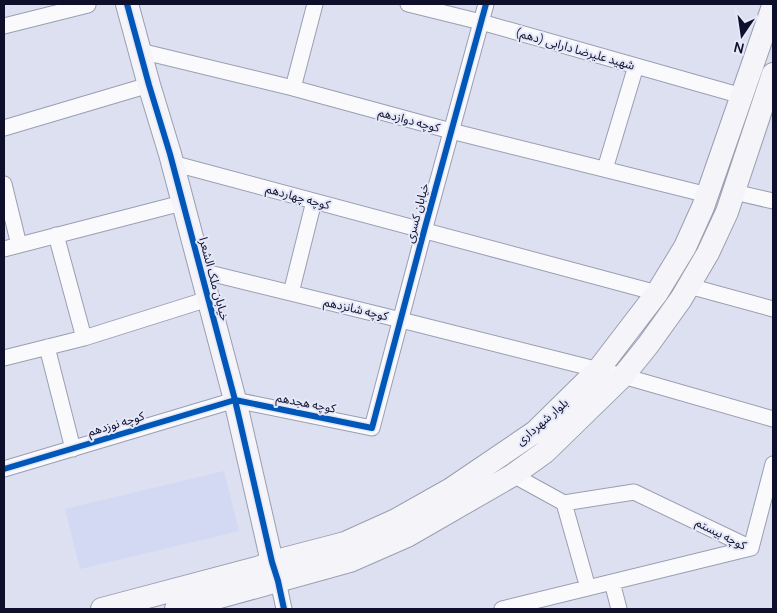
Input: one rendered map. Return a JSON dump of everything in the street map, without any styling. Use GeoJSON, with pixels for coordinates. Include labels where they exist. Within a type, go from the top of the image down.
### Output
{"type":"FeatureCollection","features":[{"type":"Feature","properties":{"kind":"main road","name":"خیابان ملک الشعرا"},"geometry":{"type":"LineString","coordinates":[[128,4],[235,400],[275,572]]}},
{"type":"Feature","properties":{"kind":"main road","name":"بلوار شهرداری"},"geometry":{"type":"LineString","coordinates":[[176,609],[275,572],[345,543],[396,520],[451,489],[535,432],[598,370],[658,293],[685,247],[708,195],[773,6]]}},
{"type":"Feature","properties":{"kind":"main road","name":"بلوار شهرداری"},"geometry":{"type":"LineString","coordinates":[[102,609],[241,572],[275,572],[350,561],[407,536],[513,476],[546,452],[624,376],[648,346],[689,286],[708,254],[727,212],[772,84]]}},
{"type":"Feature","properties":{"kind":"street"},"geometry":{"type":"LineString","coordinates":[[293,88],[315,4]]}},
{"type":"Feature","properties":{"kind":"street","name":"شهید علیرضا دارابی (دهم)"},"geometry":{"type":"LineString","coordinates":[[408,4],[481,22],[636,66],[744,89],[772,84]]}},
{"type":"Feature","properties":{"kind":"street","name":"خیابان کسری"},"geometry":{"type":"LineString","coordinates":[[372,428],[486,4]]}},
{"type":"Feature","properties":{"kind":"street"},"geometry":{"type":"LineString","coordinates":[[4,26],[88,5]]}},
{"type":"Feature","properties":{"kind":"street","name":"کوچه دوازدهم"},"geometry":{"type":"LineString","coordinates":[[140,50],[293,88],[451,131],[708,195]]}},
{"type":"Feature","properties":{"kind":"street"},"geometry":{"type":"LineString","coordinates":[[605,169],[636,66]]}},
{"type":"Feature","properties":{"kind":"street"},"geometry":{"type":"LineString","coordinates":[[4,128],[149,85]]}},
{"type":"Feature","properties":{"kind":"street","name":"کوچه چهاردهم"},"geometry":{"type":"LineString","coordinates":[[172,163],[658,293]]}},
{"type":"Feature","properties":{"kind":"street"},"geometry":{"type":"LineString","coordinates":[[4,184],[19,245]]}},
{"type":"Feature","properties":{"kind":"street"},"geometry":{"type":"LineString","coordinates":[[734,192],[773,201]]}},
{"type":"Feature","properties":{"kind":"street"},"geometry":{"type":"LineString","coordinates":[[291,293],[314,201]]}},
{"type":"Feature","properties":{"kind":"street"},"geometry":{"type":"LineString","coordinates":[[4,249],[182,203]]}},
{"type":"Feature","properties":{"kind":"street"},"geometry":{"type":"LineString","coordinates":[[56,235],[84,338]]}},
{"type":"Feature","properties":{"kind":"street","name":"کوچه شانزدهم"},"geometry":{"type":"LineString","coordinates":[[201,272],[624,376],[773,419]]}},
{"type":"Feature","properties":{"kind":"street"},"geometry":{"type":"LineString","coordinates":[[689,286],[773,309]]}},
{"type":"Feature","properties":{"kind":"street"},"geometry":{"type":"LineString","coordinates":[[5,353],[47,347],[84,338],[208,299]]}},
{"type":"Feature","properties":{"kind":"street"},"geometry":{"type":"LineString","coordinates":[[47,347],[73,449]]}},
{"type":"Feature","properties":{"kind":"street","name":"کوچه هجدهم"},"geometry":{"type":"LineString","coordinates":[[235,400],[372,428]]}},
{"type":"Feature","properties":{"kind":"street","name":"کوچه نوزدهم"},"geometry":{"type":"LineString","coordinates":[[4,469],[235,400]]}},
{"type":"Feature","properties":{"kind":"street"},"geometry":{"type":"LineString","coordinates":[[751,548],[773,464]]}},
{"type":"Feature","properties":{"kind":"street"},"geometry":{"type":"LineString","coordinates":[[513,476],[564,503],[588,588]]}},
{"type":"Feature","properties":{"kind":"street","name":"کوچه بیستم"},"geometry":{"type":"LineString","coordinates":[[564,503],[634,492],[751,548]]}},
{"type":"Feature","properties":{"kind":"street","name":"کوچه بیستم"},"geometry":{"type":"LineString","coordinates":[[502,609],[751,548]]}},
{"type":"Feature","properties":{"kind":"street"},"geometry":{"type":"LineString","coordinates":[[275,572],[284,609]]}},
{"type":"Feature","properties":{"kind":"street"},"geometry":{"type":"LineString","coordinates":[[612,582],[619,609]]}},
{"type":"Feature","properties":{"kind":"shaded area"},"geometry":{"type":"Polygon","coordinates":[[[224,471],[239,531],[80,569],[65,509],[224,471]]]}},
{"type":"Feature","properties":{"kind":"cycle path"},"geometry":{"type":"LineString","coordinates":[[127,4],[170,154],[235,400],[284,609]]}},
{"type":"Feature","properties":{"kind":"cycle path"},"geometry":{"type":"LineString","coordinates":[[4,469],[235,400],[372,428],[486,4]]}}]}
